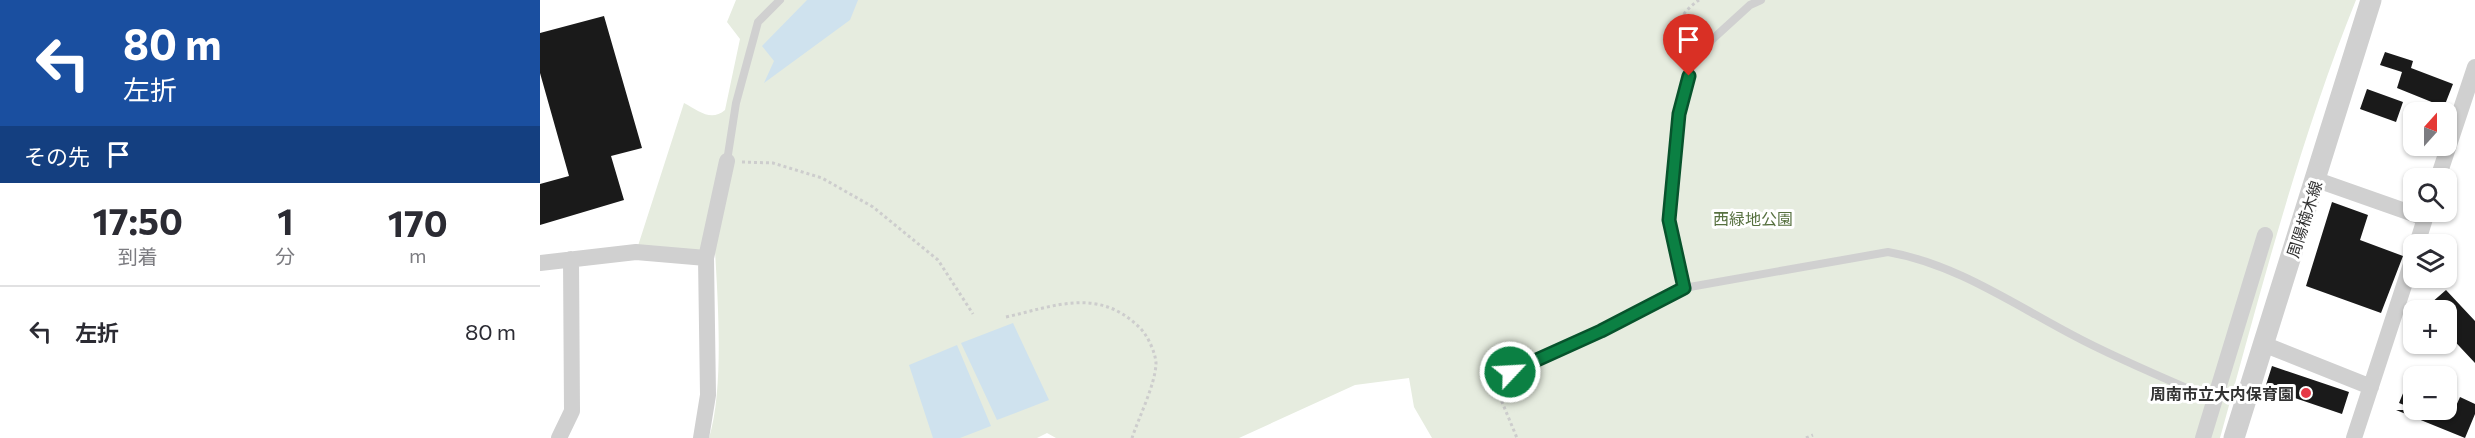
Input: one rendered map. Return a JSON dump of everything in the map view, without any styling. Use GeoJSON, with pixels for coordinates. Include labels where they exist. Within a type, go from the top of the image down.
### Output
{"type":"FeatureCollection","features":[{"type":"Feature","properties":{"kind":"street","name":"周陽楠木線"},"geometry":{"type":"LineString","coordinates":[[2234,438],[2317,180],[2371,0]]}},
{"type":"Feature","properties":{"kind":"street"},"geometry":{"type":"LineString","coordinates":[[2442,168],[2471,93],[2475,67]]}},
{"type":"Feature","properties":{"kind":"street"},"geometry":{"type":"LineString","coordinates":[[701,438],[708,395],[706,258],[727,161]]}},
{"type":"Feature","properties":{"kind":"street"},"geometry":{"type":"LineString","coordinates":[[2317,180],[2403,208]]}},
{"type":"Feature","properties":{"kind":"street"},"geometry":{"type":"LineString","coordinates":[[2203,438],[2265,235]]}},
{"type":"Feature","properties":{"kind":"street"},"geometry":{"type":"LineString","coordinates":[[540,263],[636,252],[706,258]]}},
{"type":"Feature","properties":{"kind":"street"},"geometry":{"type":"LineString","coordinates":[[559,438],[572,411],[571,259]]}},
{"type":"Feature","properties":{"kind":"street"},"geometry":{"type":"LineString","coordinates":[[2354,438],[2403,288]]}},
{"type":"Feature","properties":{"kind":"street"},"geometry":{"type":"LineString","coordinates":[[2263,344],[2371,387]]}},
{"type":"Feature","properties":{"kind":"lane"},"geometry":{"type":"LineString","coordinates":[[727,161],[736,103],[758,22],[780,0]]}},
{"type":"Feature","properties":{"kind":"lane"},"geometry":{"type":"LineString","coordinates":[[1684,288],[1669,220],[1679,114],[1693,57],[1750,5],[1761,0]]}},
{"type":"Feature","properties":{"kind":"lane"},"geometry":{"type":"LineString","coordinates":[[1493,380],[1601,331],[1684,288],[1887,252],[1916,257],[1985,287],[2110,354],[2215,400]]}},
{"type":"Feature","properties":{"kind":"path"},"geometry":{"type":"LineString","coordinates":[[1693,57],[1683,43],[1678,21],[1683,12],[1699,0]]}},
{"type":"Feature","properties":{"kind":"path"},"geometry":{"type":"LineString","coordinates":[[727,161],[773,163],[822,178],[873,207],[938,260],[973,314]]}},
{"type":"Feature","properties":{"kind":"path"},"geometry":{"type":"LineString","coordinates":[[1006,317],[1075,301],[1102,304],[1126,314],[1146,333],[1156,363],[1132,438]]}},
{"type":"Feature","properties":{"kind":"path"},"geometry":{"type":"LineString","coordinates":[[1493,380],[1517,438]]}},
{"type":"Feature","properties":{"kind":"path"},"geometry":{"type":"LineString","coordinates":[[1806,438],[1813,435]]}},
{"type":"Feature","properties":{"kind":"green space","name":"西緑地公園"},"geometry":{"type":"Polygon","coordinates":[[[736,0],[2356,0],[2316,107],[2266,272],[2220,438],[1432,438],[1414,407],[1409,378],[1355,385],[1239,438],[1056,438],[1047,433],[1037,438],[709,438],[714,418],[718,371],[715,251],[636,252],[684,103],[710,115],[725,110],[740,39],[727,22],[736,0]]]}},
{"type":"Feature","properties":{"kind":"water"},"geometry":{"type":"Polygon","coordinates":[[[807,0],[858,0],[850,20],[764,83],[774,61],[762,46],[807,0]]]}},
{"type":"Feature","properties":{"kind":"water"},"geometry":{"type":"Polygon","coordinates":[[[1013,323],[1049,400],[997,420],[961,343],[1013,323]]]}},
{"type":"Feature","properties":{"kind":"water"},"geometry":{"type":"Polygon","coordinates":[[[957,345],[991,426],[960,438],[933,438],[909,365],[957,345]]]}},
{"type":"Feature","properties":{"kind":"building"},"geometry":{"type":"Polygon","coordinates":[[[604,16],[642,148],[611,156],[624,200],[540,225],[540,184],[569,176],[540,73],[540,33],[604,16]]]}},
{"type":"Feature","properties":{"kind":"building"},"geometry":{"type":"Polygon","coordinates":[[[2385,52],[2413,61],[2411,68],[2453,84],[2446,102],[2432,102],[2397,88],[2402,72],[2380,65],[2385,52]]]}},
{"type":"Feature","properties":{"kind":"building"},"geometry":{"type":"Polygon","coordinates":[[[2367,89],[2403,102],[2396,122],[2360,109],[2367,89]]]}},
{"type":"Feature","properties":{"kind":"building"},"geometry":{"type":"Polygon","coordinates":[[[2332,202],[2368,215],[2360,240],[2403,256],[2381,313],[2306,286],[2332,202]]]}},
{"type":"Feature","properties":{"kind":"building"},"geometry":{"type":"Polygon","coordinates":[[[2446,290],[2455,300],[2434,300],[2446,290]]]}},
{"type":"Feature","properties":{"kind":"building"},"geometry":{"type":"Polygon","coordinates":[[[2457,302],[2475,321],[2475,363],[2457,344],[2457,302]]]}},
{"type":"Feature","properties":{"kind":"building"},"geometry":{"type":"Polygon","coordinates":[[[2272,366],[2349,392],[2342,414],[2265,388],[2272,366]]]}},
{"type":"Feature","properties":{"kind":"building"},"geometry":{"type":"Polygon","coordinates":[[[2403,393],[2403,405],[2399,403],[2403,393]]]}},
{"type":"Feature","properties":{"kind":"building"},"geometry":{"type":"Polygon","coordinates":[[[2460,397],[2475,404],[2475,414],[2465,438],[2421,420],[2457,420],[2457,404],[2460,397]]]}},
{"type":"Feature","properties":{"kind":"place","name":"周南市立大内保育園"},"geometry":{"type":"Point","coordinates":[2306,393]}},
{"type":"Feature","properties":{"kind":"route"},"geometry":{"type":"LineString","coordinates":[[1510,372],[1601,331],[1684,288],[1669,220],[1679,114],[1689,76]]}}]}
